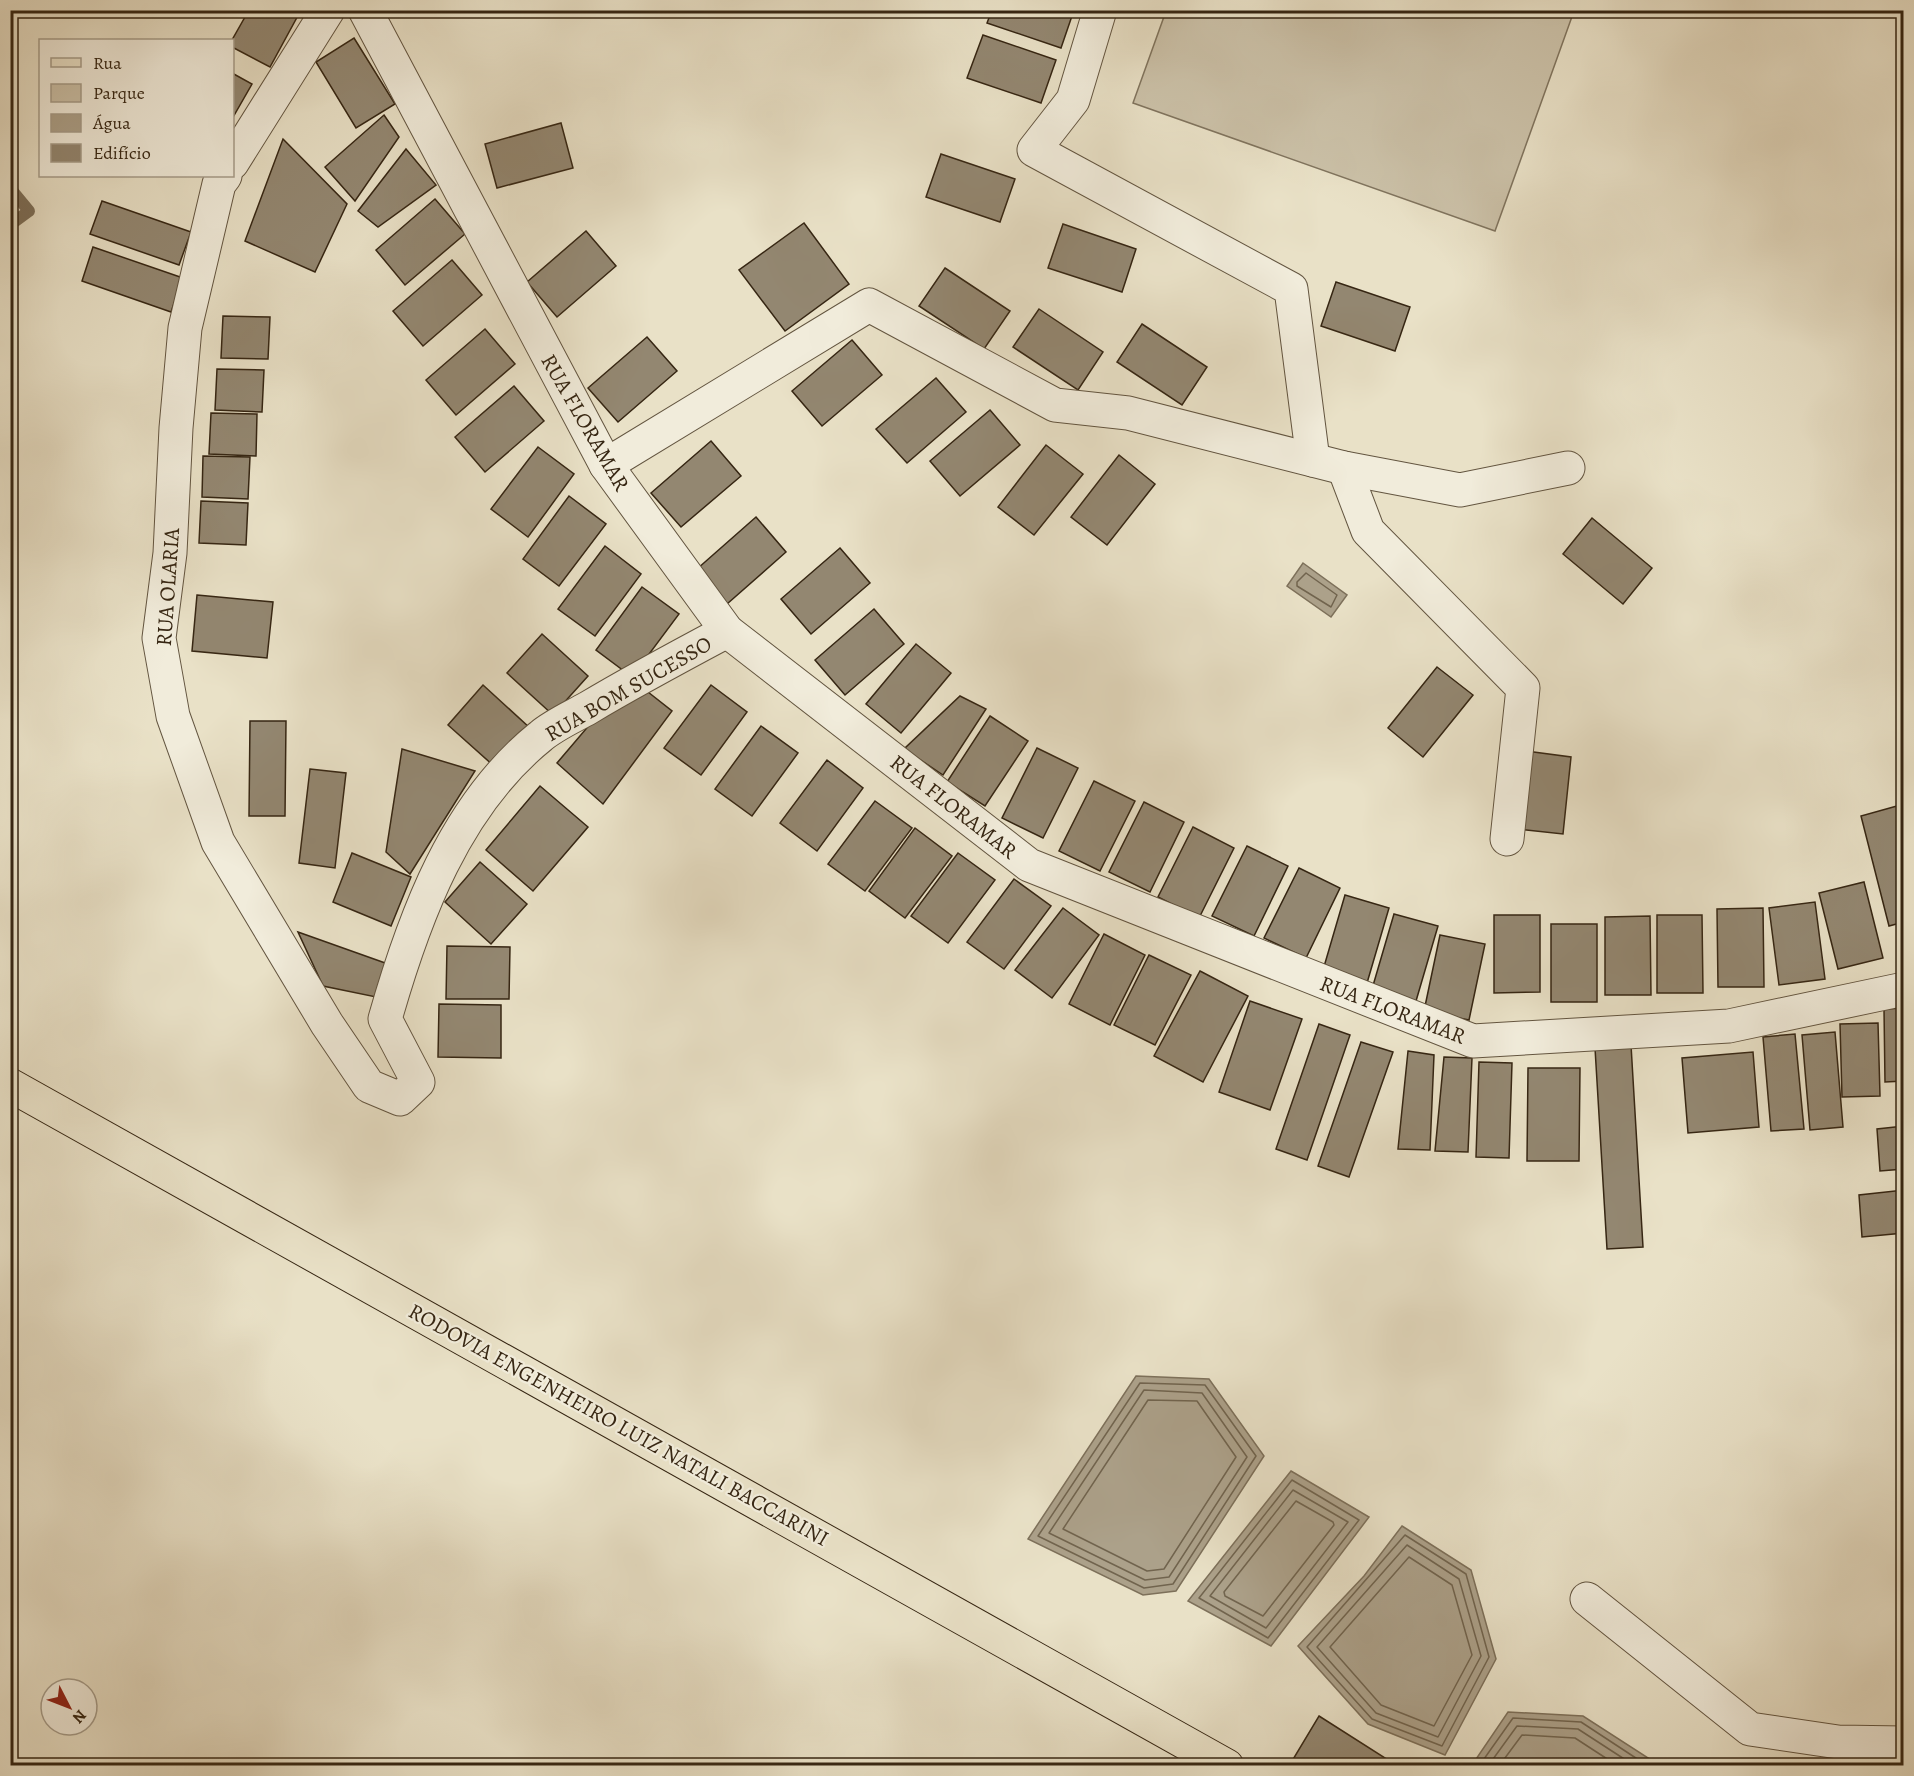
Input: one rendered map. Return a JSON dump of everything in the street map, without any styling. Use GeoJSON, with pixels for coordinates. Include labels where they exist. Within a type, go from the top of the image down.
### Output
{"type":"FeatureCollection","features":[{"type":"Feature","properties":{"kind":"main road","name":"RODOVIA ENGENHEIRO LUIZ NATALI BACCARINI"},"geometry":{"type":"LineString","coordinates":[[10,1085],[1227,1766]]}},
{"type":"Feature","properties":{"kind":"street"},"geometry":{"type":"LineString","coordinates":[[234,160],[328,10]]}},
{"type":"Feature","properties":{"kind":"street","name":"RUA FLORAMAR"},"geometry":{"type":"LineString","coordinates":[[364,10],[606,465],[727,631],[1029,865],[1473,1041],[1729,1026],[1904,989]]}},
{"type":"Feature","properties":{"kind":"street"},"geometry":{"type":"LineString","coordinates":[[1100,10],[1073,100],[1034,150],[1291,289],[1313,460]]}},
{"type":"Feature","properties":{"kind":"street","name":"RUA OLARIA"},"geometry":{"type":"LineString","coordinates":[[224,177],[219,184],[185,328],[176,428],[170,553],[159,638],[173,716],[218,842],[327,1024],[369,1086],[378,1090]]}},
{"type":"Feature","properties":{"kind":"street"},"geometry":{"type":"LineString","coordinates":[[606,465],[869,305],[1055,405],[1128,413],[1344,468],[1460,490],[1568,468]]}},
{"type":"Feature","properties":{"kind":"street"},"geometry":{"type":"LineString","coordinates":[[1344,468],[1368,531],[1523,688],[1507,839]]}},
{"type":"Feature","properties":{"kind":"street","name":"RUA BOM SUCESSO"},"geometry":{"type":"LineString","coordinates":[[378,1090],[399,1099],[418,1082],[385,1019],[403,956],[425,904],[446,858],[482,796],[541,736],[637,679],[727,631]]}},
{"type":"Feature","properties":{"kind":"street"},"geometry":{"type":"LineString","coordinates":[[1587,1599],[1750,1729],[1838,1742],[1904,1743]]}},
{"type":"Feature","properties":{"kind":"green space"},"geometry":{"type":"Polygon","coordinates":[[[1166,10],[1574,11],[1495,231],[1133,103],[1166,10]]]}},
{"type":"Feature","properties":{"kind":"water"},"geometry":{"type":"Polygon","coordinates":[[[1303,563],[1347,595],[1331,617],[1287,586],[1303,563]]]}},
{"type":"Feature","properties":{"kind":"water"},"geometry":{"type":"Polygon","coordinates":[[[1136,1376],[1209,1379],[1264,1456],[1176,1591],[1143,1595],[1028,1539],[1136,1376]]]}},
{"type":"Feature","properties":{"kind":"water"},"geometry":{"type":"Polygon","coordinates":[[[1291,1471],[1369,1517],[1271,1646],[1188,1601],[1291,1471]]]}},
{"type":"Feature","properties":{"kind":"water"},"geometry":{"type":"Polygon","coordinates":[[[1402,1526],[1471,1570],[1496,1659],[1445,1755],[1368,1724],[1298,1646],[1364,1576],[1402,1526]]]}},
{"type":"Feature","properties":{"kind":"water"},"geometry":{"type":"Polygon","coordinates":[[[1508,1712],[1583,1716],[1659,1765],[1472,1765],[1508,1712]]]}},
{"type":"Feature","properties":{"kind":"building"},"geometry":{"type":"Polygon","coordinates":[[[249,10],[301,10],[270,67],[234,48],[233,39],[249,10]]]}},
{"type":"Feature","properties":{"kind":"building"},"geometry":{"type":"Polygon","coordinates":[[[992,10],[1074,10],[1061,48],[987,23],[992,10]]]}},
{"type":"Feature","properties":{"kind":"building"},"geometry":{"type":"Polygon","coordinates":[[[983,35],[1056,60],[1041,103],[967,78],[983,35]]]}},
{"type":"Feature","properties":{"kind":"building"},"geometry":{"type":"Polygon","coordinates":[[[354,38],[395,104],[356,128],[316,62],[354,38]]]}},
{"type":"Feature","properties":{"kind":"building"},"geometry":{"type":"Polygon","coordinates":[[[234,74],[252,84],[234,116],[234,74]]]}},
{"type":"Feature","properties":{"kind":"building"},"geometry":{"type":"Polygon","coordinates":[[[384,115],[399,137],[355,201],[325,167],[384,115]]]}},
{"type":"Feature","properties":{"kind":"building"},"geometry":{"type":"Polygon","coordinates":[[[561,123],[573,168],[497,188],[485,144],[561,123]]]}},
{"type":"Feature","properties":{"kind":"building"},"geometry":{"type":"Polygon","coordinates":[[[283,139],[347,204],[315,272],[245,241],[283,139]]]}},
{"type":"Feature","properties":{"kind":"building"},"geometry":{"type":"Polygon","coordinates":[[[406,149],[436,185],[378,227],[358,211],[406,149]]]}},
{"type":"Feature","properties":{"kind":"building"},"geometry":{"type":"Polygon","coordinates":[[[941,154],[1015,179],[1000,222],[926,197],[941,154]]]}},
{"type":"Feature","properties":{"kind":"building"},"geometry":{"type":"Polygon","coordinates":[[[435,199],[465,234],[405,285],[376,250],[435,199]]]}},
{"type":"Feature","properties":{"kind":"building"},"geometry":{"type":"Polygon","coordinates":[[[102,201],[191,232],[179,265],[90,234],[102,201]]]}},
{"type":"Feature","properties":{"kind":"building"},"geometry":{"type":"Polygon","coordinates":[[[804,223],[849,284],[785,331],[739,270],[804,223]]]}},
{"type":"Feature","properties":{"kind":"building"},"geometry":{"type":"Polygon","coordinates":[[[1063,224],[1136,249],[1122,292],[1048,268],[1063,224]]]}},
{"type":"Feature","properties":{"kind":"building"},"geometry":{"type":"Polygon","coordinates":[[[586,231],[616,266],[557,317],[527,282],[586,231]]]}},
{"type":"Feature","properties":{"kind":"building"},"geometry":{"type":"Polygon","coordinates":[[[93,247],[183,278],[171,312],[82,281],[93,247]]]}},
{"type":"Feature","properties":{"kind":"building"},"geometry":{"type":"Polygon","coordinates":[[[452,260],[482,295],[423,346],[393,311],[452,260]]]}},
{"type":"Feature","properties":{"kind":"building"},"geometry":{"type":"Polygon","coordinates":[[[945,268],[1010,311],[984,349],[919,306],[945,268]]]}},
{"type":"Feature","properties":{"kind":"building"},"geometry":{"type":"Polygon","coordinates":[[[1336,282],[1410,307],[1395,351],[1321,326],[1336,282]]]}},
{"type":"Feature","properties":{"kind":"building"},"geometry":{"type":"Polygon","coordinates":[[[1039,309],[1103,352],[1078,390],[1013,347],[1039,309]]]}},
{"type":"Feature","properties":{"kind":"building"},"geometry":{"type":"Polygon","coordinates":[[[223,316],[270,317],[268,359],[221,358],[223,316]]]}},
{"type":"Feature","properties":{"kind":"building"},"geometry":{"type":"Polygon","coordinates":[[[1142,324],[1207,367],[1182,405],[1117,362],[1142,324]]]}},
{"type":"Feature","properties":{"kind":"building"},"geometry":{"type":"Polygon","coordinates":[[[485,329],[515,364],[456,415],[426,380],[485,329]]]}},
{"type":"Feature","properties":{"kind":"building"},"geometry":{"type":"Polygon","coordinates":[[[647,337],[677,371],[618,422],[588,388],[647,337]]]}},
{"type":"Feature","properties":{"kind":"building"},"geometry":{"type":"Polygon","coordinates":[[[852,340],[882,375],[822,426],[792,391],[852,340]]]}},
{"type":"Feature","properties":{"kind":"building"},"geometry":{"type":"Polygon","coordinates":[[[217,369],[264,370],[262,412],[215,410],[217,369]]]}},
{"type":"Feature","properties":{"kind":"building"},"geometry":{"type":"Polygon","coordinates":[[[936,378],[966,412],[907,463],[876,429],[936,378]]]}},
{"type":"Feature","properties":{"kind":"building"},"geometry":{"type":"Polygon","coordinates":[[[514,386],[544,421],[485,472],[455,437],[514,386]]]}},
{"type":"Feature","properties":{"kind":"building"},"geometry":{"type":"Polygon","coordinates":[[[990,410],[1020,445],[960,496],[930,461],[990,410]]]}},
{"type":"Feature","properties":{"kind":"building"},"geometry":{"type":"Polygon","coordinates":[[[211,413],[257,414],[256,456],[209,454],[211,413]]]}},
{"type":"Feature","properties":{"kind":"building"},"geometry":{"type":"Polygon","coordinates":[[[711,441],[741,476],[681,527],[651,493],[711,441]]]}},
{"type":"Feature","properties":{"kind":"building"},"geometry":{"type":"Polygon","coordinates":[[[1046,445],[1083,474],[1034,535],[998,507],[1046,445]]]}},
{"type":"Feature","properties":{"kind":"building"},"geometry":{"type":"Polygon","coordinates":[[[538,447],[574,474],[528,537],[491,509],[538,447]]]}},
{"type":"Feature","properties":{"kind":"building"},"geometry":{"type":"Polygon","coordinates":[[[1119,455],[1155,484],[1107,545],[1071,517],[1119,455]]]}},
{"type":"Feature","properties":{"kind":"building"},"geometry":{"type":"Polygon","coordinates":[[[203,456],[250,457],[248,499],[202,497],[203,456]]]}},
{"type":"Feature","properties":{"kind":"building"},"geometry":{"type":"Polygon","coordinates":[[[569,496],[606,524],[559,586],[523,559],[569,496]]]}},
{"type":"Feature","properties":{"kind":"building"},"geometry":{"type":"Polygon","coordinates":[[[201,501],[248,503],[246,545],[199,543],[201,501]]]}},
{"type":"Feature","properties":{"kind":"building"},"geometry":{"type":"Polygon","coordinates":[[[756,517],[786,552],[727,604],[697,569],[756,517]]]}},
{"type":"Feature","properties":{"kind":"building"},"geometry":{"type":"Polygon","coordinates":[[[1592,518],[1652,568],[1623,604],[1563,554],[1592,518]]]}},
{"type":"Feature","properties":{"kind":"building"},"geometry":{"type":"Polygon","coordinates":[[[605,546],[641,574],[595,636],[558,609],[605,546]]]}},
{"type":"Feature","properties":{"kind":"building"},"geometry":{"type":"Polygon","coordinates":[[[840,548],[870,583],[811,634],[781,599],[840,548]]]}},
{"type":"Feature","properties":{"kind":"building"},"geometry":{"type":"Polygon","coordinates":[[[642,587],[679,614],[632,677],[596,650],[642,587]]]}},
{"type":"Feature","properties":{"kind":"building"},"geometry":{"type":"Polygon","coordinates":[[[197,595],[273,602],[267,658],[192,651],[197,595]]]}},
{"type":"Feature","properties":{"kind":"building"},"geometry":{"type":"Polygon","coordinates":[[[874,609],[904,644],[845,695],[815,660],[874,609]]]}},
{"type":"Feature","properties":{"kind":"building"},"geometry":{"type":"Polygon","coordinates":[[[542,634],[588,676],[553,715],[507,673],[542,634]]]}},
{"type":"Feature","properties":{"kind":"building"},"geometry":{"type":"Polygon","coordinates":[[[916,644],[951,673],[901,733],[866,704],[916,644]]]}},
{"type":"Feature","properties":{"kind":"building"},"geometry":{"type":"Polygon","coordinates":[[[1437,667],[1473,695],[1423,757],[1388,728],[1437,667]]]}},
{"type":"Feature","properties":{"kind":"building"},"geometry":{"type":"Polygon","coordinates":[[[483,685],[530,728],[495,767],[448,725],[483,685]]]}},
{"type":"Feature","properties":{"kind":"building"},"geometry":{"type":"Polygon","coordinates":[[[711,685],[747,712],[701,775],[664,748],[711,685]]]}},
{"type":"Feature","properties":{"kind":"building"},"geometry":{"type":"Polygon","coordinates":[[[648,692],[672,711],[603,804],[557,763],[591,723],[648,692]]]}},
{"type":"Feature","properties":{"kind":"building"},"geometry":{"type":"Polygon","coordinates":[[[960,696],[986,709],[943,775],[904,749],[960,696]]]}},
{"type":"Feature","properties":{"kind":"building"},"geometry":{"type":"Polygon","coordinates":[[[990,716],[1028,741],[985,806],[947,782],[990,716]]]}},
{"type":"Feature","properties":{"kind":"building"},"geometry":{"type":"Polygon","coordinates":[[[250,721],[286,721],[285,816],[249,816],[250,721]]]}},
{"type":"Feature","properties":{"kind":"building"},"geometry":{"type":"Polygon","coordinates":[[[761,726],[798,753],[752,816],[715,789],[761,726]]]}},
{"type":"Feature","properties":{"kind":"building"},"geometry":{"type":"Polygon","coordinates":[[[1037,748],[1078,768],[1043,838],[1002,818],[1037,748]]]}},
{"type":"Feature","properties":{"kind":"building"},"geometry":{"type":"Polygon","coordinates":[[[402,749],[475,771],[410,874],[386,852],[402,749]]]}},
{"type":"Feature","properties":{"kind":"building"},"geometry":{"type":"Polygon","coordinates":[[[1526,751],[1571,757],[1563,834],[1517,829],[1526,751]]]}},
{"type":"Feature","properties":{"kind":"building"},"geometry":{"type":"Polygon","coordinates":[[[827,760],[863,788],[817,851],[780,823],[827,760]]]}},
{"type":"Feature","properties":{"kind":"building"},"geometry":{"type":"Polygon","coordinates":[[[310,769],[346,773],[335,868],[299,863],[310,769]]]}},
{"type":"Feature","properties":{"kind":"building"},"geometry":{"type":"Polygon","coordinates":[[[1094,781],[1135,801],[1100,871],[1059,851],[1094,781]]]}},
{"type":"Feature","properties":{"kind":"building"},"geometry":{"type":"Polygon","coordinates":[[[540,786],[588,827],[533,891],[486,850],[540,786]]]}},
{"type":"Feature","properties":{"kind":"building"},"geometry":{"type":"Polygon","coordinates":[[[875,801],[912,828],[865,891],[828,864],[875,801]]]}},
{"type":"Feature","properties":{"kind":"building"},"geometry":{"type":"Polygon","coordinates":[[[1144,802],[1184,822],[1150,892],[1109,872],[1144,802]]]}},
{"type":"Feature","properties":{"kind":"building"},"geometry":{"type":"Polygon","coordinates":[[[1904,804],[1904,922],[1889,926],[1861,816],[1904,804]]]}},
{"type":"Feature","properties":{"kind":"building"},"geometry":{"type":"Polygon","coordinates":[[[1193,827],[1234,848],[1199,918],[1158,897],[1193,827]]]}},
{"type":"Feature","properties":{"kind":"building"},"geometry":{"type":"Polygon","coordinates":[[[915,828],[952,856],[905,918],[869,891],[915,828]]]}},
{"type":"Feature","properties":{"kind":"building"},"geometry":{"type":"Polygon","coordinates":[[[1247,846],[1288,866],[1254,936],[1212,916],[1247,846]]]}},
{"type":"Feature","properties":{"kind":"building"},"geometry":{"type":"Polygon","coordinates":[[[352,853],[411,877],[391,926],[333,902],[352,853]]]}},
{"type":"Feature","properties":{"kind":"building"},"geometry":{"type":"Polygon","coordinates":[[[958,853],[995,880],[948,943],[911,916],[958,853]]]}},
{"type":"Feature","properties":{"kind":"building"},"geometry":{"type":"Polygon","coordinates":[[[480,862],[527,904],[491,944],[445,902],[480,862]]]}},
{"type":"Feature","properties":{"kind":"building"},"geometry":{"type":"Polygon","coordinates":[[[1299,868],[1340,888],[1306,958],[1264,938],[1299,868]]]}},
{"type":"Feature","properties":{"kind":"building"},"geometry":{"type":"Polygon","coordinates":[[[1014,879],[1051,906],[1004,969],[967,942],[1014,879]]]}},
{"type":"Feature","properties":{"kind":"building"},"geometry":{"type":"Polygon","coordinates":[[[1864,882],[1883,958],[1838,969],[1819,893],[1864,882]]]}},
{"type":"Feature","properties":{"kind":"building"},"geometry":{"type":"Polygon","coordinates":[[[1345,895],[1389,908],[1367,983],[1323,970],[1345,895]]]}},
{"type":"Feature","properties":{"kind":"building"},"geometry":{"type":"Polygon","coordinates":[[[1815,902],[1825,979],[1779,985],[1769,908],[1815,902]]]}},
{"type":"Feature","properties":{"kind":"building"},"geometry":{"type":"Polygon","coordinates":[[[1063,908],[1099,935],[1052,998],[1015,970],[1063,908]]]}},
{"type":"Feature","properties":{"kind":"building"},"geometry":{"type":"Polygon","coordinates":[[[1763,908],[1764,987],[1718,987],[1717,909],[1763,908]]]}},
{"type":"Feature","properties":{"kind":"building"},"geometry":{"type":"Polygon","coordinates":[[[1394,914],[1438,926],[1416,1001],[1372,989],[1394,914]]]}},
{"type":"Feature","properties":{"kind":"building"},"geometry":{"type":"Polygon","coordinates":[[[1494,915],[1540,915],[1540,992],[1494,993],[1494,915]]]}},
{"type":"Feature","properties":{"kind":"building"},"geometry":{"type":"Polygon","coordinates":[[[1657,915],[1702,915],[1703,993],[1657,993],[1657,915]]]}},
{"type":"Feature","properties":{"kind":"building"},"geometry":{"type":"Polygon","coordinates":[[[1650,916],[1651,995],[1605,995],[1605,917],[1650,916]]]}},
{"type":"Feature","properties":{"kind":"building"},"geometry":{"type":"Polygon","coordinates":[[[1551,924],[1597,924],[1597,1002],[1551,1002],[1551,924]]]}},
{"type":"Feature","properties":{"kind":"building"},"geometry":{"type":"Polygon","coordinates":[[[298,932],[388,964],[376,997],[323,986],[298,932]]]}},
{"type":"Feature","properties":{"kind":"building"},"geometry":{"type":"Polygon","coordinates":[[[1104,934],[1145,955],[1110,1025],[1069,1004],[1104,934]]]}},
{"type":"Feature","properties":{"kind":"building"},"geometry":{"type":"Polygon","coordinates":[[[1440,935],[1485,944],[1469,1020],[1424,1011],[1440,935]]]}},
{"type":"Feature","properties":{"kind":"building"},"geometry":{"type":"Polygon","coordinates":[[[447,946],[510,947],[509,999],[446,999],[447,946]]]}},
{"type":"Feature","properties":{"kind":"building"},"geometry":{"type":"Polygon","coordinates":[[[1149,955],[1191,975],[1155,1045],[1114,1025],[1149,955]]]}},
{"type":"Feature","properties":{"kind":"building"},"geometry":{"type":"Polygon","coordinates":[[[1200,971],[1248,996],[1203,1082],[1154,1056],[1200,971]]]}},
{"type":"Feature","properties":{"kind":"building"},"geometry":{"type":"Polygon","coordinates":[[[1250,1001],[1302,1019],[1270,1110],[1219,1092],[1250,1001]]]}},
{"type":"Feature","properties":{"kind":"building"},"geometry":{"type":"Polygon","coordinates":[[[439,1004],[501,1005],[501,1058],[438,1057],[439,1004]]]}},
{"type":"Feature","properties":{"kind":"building"},"geometry":{"type":"Polygon","coordinates":[[[1904,1008],[1904,1081],[1885,1082],[1884,1009],[1904,1008]]]}},
{"type":"Feature","properties":{"kind":"building"},"geometry":{"type":"Polygon","coordinates":[[[1878,1023],[1880,1096],[1842,1097],[1840,1024],[1878,1023]]]}},
{"type":"Feature","properties":{"kind":"building"},"geometry":{"type":"Polygon","coordinates":[[[1319,1024],[1350,1035],[1307,1160],[1276,1149],[1319,1024]]]}},
{"type":"Feature","properties":{"kind":"building"},"geometry":{"type":"Polygon","coordinates":[[[1835,1032],[1843,1127],[1810,1130],[1802,1035],[1835,1032]]]}},
{"type":"Feature","properties":{"kind":"building"},"geometry":{"type":"Polygon","coordinates":[[[1795,1034],[1804,1129],[1771,1131],[1763,1037],[1795,1034]]]}},
{"type":"Feature","properties":{"kind":"building"},"geometry":{"type":"Polygon","coordinates":[[[1361,1042],[1393,1052],[1349,1177],[1318,1166],[1361,1042]]]}},
{"type":"Feature","properties":{"kind":"building"},"geometry":{"type":"Polygon","coordinates":[[[1631,1045],[1643,1247],[1607,1249],[1595,1048],[1631,1045]]]}},
{"type":"Feature","properties":{"kind":"building"},"geometry":{"type":"Polygon","coordinates":[[[1408,1051],[1434,1055],[1430,1150],[1398,1149],[1408,1051]]]}},
{"type":"Feature","properties":{"kind":"building"},"geometry":{"type":"Polygon","coordinates":[[[1753,1052],[1759,1127],[1688,1133],[1682,1058],[1753,1052]]]}},
{"type":"Feature","properties":{"kind":"building"},"geometry":{"type":"Polygon","coordinates":[[[1444,1057],[1472,1058],[1468,1152],[1435,1151],[1444,1057]]]}},
{"type":"Feature","properties":{"kind":"building"},"geometry":{"type":"Polygon","coordinates":[[[1479,1062],[1512,1063],[1509,1158],[1476,1157],[1479,1062]]]}},
{"type":"Feature","properties":{"kind":"building"},"geometry":{"type":"Polygon","coordinates":[[[1528,1068],[1580,1068],[1579,1161],[1527,1161],[1528,1068]]]}},
{"type":"Feature","properties":{"kind":"building"},"geometry":{"type":"Polygon","coordinates":[[[1904,1126],[1904,1169],[1880,1171],[1877,1129],[1904,1126]]]}},
{"type":"Feature","properties":{"kind":"building"},"geometry":{"type":"Polygon","coordinates":[[[1904,1190],[1904,1233],[1862,1237],[1859,1195],[1904,1190]]]}},
{"type":"Feature","properties":{"kind":"building"},"geometry":{"type":"Polygon","coordinates":[[[1319,1716],[1393,1763],[1392,1766],[1289,1766],[1319,1716]]]}},
{"type":"Feature","properties":{"kind":"waterway"},"geometry":{"type":"LineString","coordinates":[[10,188],[29,211],[10,225]]}}]}
